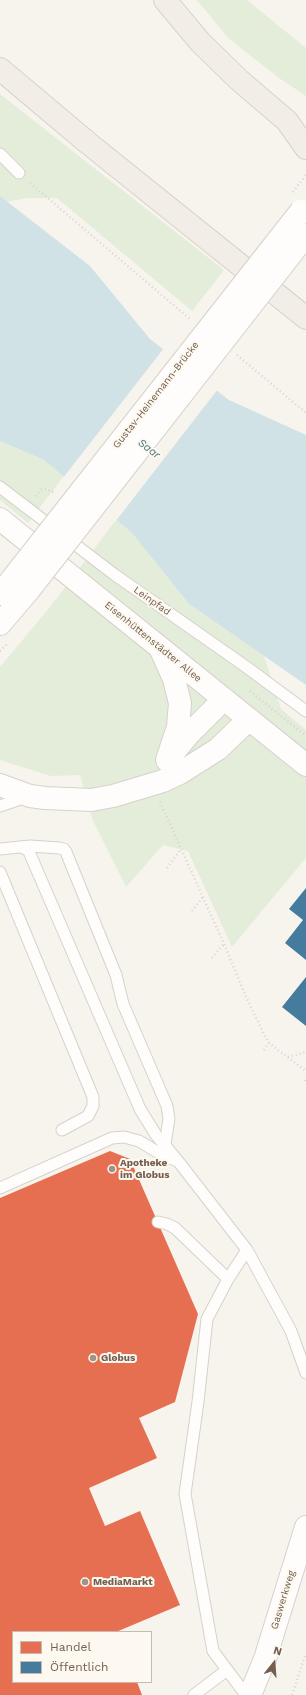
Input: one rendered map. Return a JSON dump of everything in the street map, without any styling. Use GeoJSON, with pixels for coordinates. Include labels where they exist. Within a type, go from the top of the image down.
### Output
{"type":"FeatureCollection","features":[{"type":"Feature","properties":{"kind":"main road"},"geometry":{"type":"LineString","coordinates":[[165,0],[200,42],[239,80],[297,123],[306,148]]}},
{"type":"Feature","properties":{"kind":"main road"},"geometry":{"type":"LineString","coordinates":[[0,69],[88,143],[306,318]]}},
{"type":"Feature","properties":{"kind":"street","name":"Gustav-Heinemann-Brücke"},"geometry":{"type":"LineString","coordinates":[[14,588],[302,204]]}},
{"type":"Feature","properties":{"kind":"street","name":"Gustav-Heinemann-Brücke"},"geometry":{"type":"LineString","coordinates":[[14,588],[306,234]]}},
{"type":"Feature","properties":{"kind":"street","name":"Eisenhüttenstädter Allee"},"geometry":{"type":"LineString","coordinates":[[0,519],[306,764]]}},
{"type":"Feature","properties":{"kind":"street"},"geometry":{"type":"LineString","coordinates":[[0,624],[14,588]]}},
{"type":"Feature","properties":{"kind":"street"},"geometry":{"type":"LineString","coordinates":[[160,647],[174,680],[180,703],[178,727],[167,760]]}},
{"type":"Feature","properties":{"kind":"street"},"geometry":{"type":"LineString","coordinates":[[149,784],[188,735],[224,699]]}},
{"type":"Feature","properties":{"kind":"street"},"geometry":{"type":"LineString","coordinates":[[0,785],[30,796],[46,798],[91,800],[113,796],[149,784],[164,781],[180,773],[218,749],[249,719]]}},
{"type":"Feature","properties":{"kind":"street","name":"Gaswerkweg"},"geometry":{"type":"LineString","coordinates":[[250,1695],[265,1659],[306,1527]]}},
{"type":"Feature","properties":{"kind":"lane"},"geometry":{"type":"LineString","coordinates":[[0,154],[18,173]]}},
{"type":"Feature","properties":{"kind":"lane","name":"Leinpfad"},"geometry":{"type":"LineString","coordinates":[[0,487],[115,575],[245,666],[306,711]]}},
{"type":"Feature","properties":{"kind":"lane"},"geometry":{"type":"LineString","coordinates":[[0,806],[30,796]]}},
{"type":"Feature","properties":{"kind":"lane"},"geometry":{"type":"LineString","coordinates":[[22,847],[29,851],[140,1109],[149,1125],[247,1250],[291,1331],[306,1372]]}},
{"type":"Feature","properties":{"kind":"lane"},"geometry":{"type":"LineString","coordinates":[[0,849],[22,847],[59,848],[64,849],[66,852],[116,976],[123,1004],[167,1106],[169,1119],[165,1144]]}},
{"type":"Feature","properties":{"kind":"lane"},"geometry":{"type":"LineString","coordinates":[[1,875],[93,1097],[94,1106],[88,1116],[62,1130]]}},
{"type":"Feature","properties":{"kind":"lane"},"geometry":{"type":"LineString","coordinates":[[0,1188],[112,1138],[124,1137],[131,1139],[164,1156],[178,1161]]}},
{"type":"Feature","properties":{"kind":"lane"},"geometry":{"type":"LineString","coordinates":[[158,1222],[175,1228],[228,1279]]}},
{"type":"Feature","properties":{"kind":"lane"},"geometry":{"type":"LineString","coordinates":[[246,1695],[213,1651],[186,1494],[207,1319],[228,1279],[247,1250]]}},
{"type":"Feature","properties":{"kind":"lane"},"geometry":{"type":"LineString","coordinates":[[194,1695],[227,1670]]}},
{"type":"Feature","properties":{"kind":"path"},"geometry":{"type":"LineString","coordinates":[[18,173],[172,305],[196,323]]}},
{"type":"Feature","properties":{"kind":"path"},"geometry":{"type":"LineString","coordinates":[[302,204],[306,175]]}},
{"type":"Feature","properties":{"kind":"path"},"geometry":{"type":"LineString","coordinates":[[232,351],[306,412]]}},
{"type":"Feature","properties":{"kind":"path"},"geometry":{"type":"LineString","coordinates":[[27,507],[42,489],[46,489],[59,495]]}},
{"type":"Feature","properties":{"kind":"path"},"geometry":{"type":"LineString","coordinates":[[149,784],[162,805],[247,999],[269,1043],[306,1071]]}},
{"type":"Feature","properties":{"kind":"path"},"geometry":{"type":"LineString","coordinates":[[167,868],[181,849]]}},
{"type":"Feature","properties":{"kind":"path"},"geometry":{"type":"LineString","coordinates":[[192,911],[203,897]]}},
{"type":"Feature","properties":{"kind":"path"},"geometry":{"type":"LineString","coordinates":[[212,958],[224,944]]}},
{"type":"Feature","properties":{"kind":"path"},"geometry":{"type":"LineString","coordinates":[[264,1050],[269,1043]]}},
{"type":"Feature","properties":{"kind":"path"},"geometry":{"type":"LineString","coordinates":[[288,1057],[306,1052]]}},
{"type":"Feature","properties":{"kind":"path"},"geometry":{"type":"LineString","coordinates":[[292,1695],[306,1653]]}},
{"type":"Feature","properties":{"kind":"green space"},"geometry":{"type":"Polygon","coordinates":[[[197,0],[247,0],[306,48],[306,96],[279,78],[228,38],[197,0]]]}},
{"type":"Feature","properties":{"kind":"green space"},"geometry":{"type":"Polygon","coordinates":[[[0,94],[224,270],[192,311],[57,198],[27,198],[6,202],[0,196],[0,94]]]}},
{"type":"Feature","properties":{"kind":"green space"},"geometry":{"type":"Polygon","coordinates":[[[0,441],[44,460],[64,476],[28,523],[0,500],[0,441]]]}},
{"type":"Feature","properties":{"kind":"green space"},"geometry":{"type":"Polygon","coordinates":[[[116,520],[132,533],[189,604],[264,656],[281,709],[306,730],[306,858],[232,947],[188,851],[163,845],[126,887],[93,821],[80,775],[51,776],[0,760],[0,667],[50,607],[116,520]]]}},
{"type":"Feature","properties":{"kind":"water","name":"Saar"},"geometry":{"type":"Polygon","coordinates":[[[0,196],[90,266],[150,339],[229,400],[306,435],[306,685],[189,604],[132,533],[44,460],[0,441],[0,196]]]}},
{"type":"Feature","properties":{"kind":"pier"},"geometry":{"type":"Polygon","coordinates":[[[164,348],[218,389],[115,522],[63,478],[164,348]]]}},
{"type":"Feature","properties":{"kind":"building: Handel","name":"Globus"},"geometry":{"type":"Polygon","coordinates":[[[110,1151],[130,1159],[198,1314],[175,1402],[139,1418],[157,1458],[89,1488],[105,1526],[140,1511],[180,1605],[118,1631],[12,1631],[12,1683],[137,1683],[142,1695],[0,1695],[0,1198],[110,1151]]]}},
{"type":"Feature","properties":{"kind":"building: Öffentlich"},"geometry":{"type":"Polygon","coordinates":[[[306,888],[306,960],[285,943],[303,920],[289,909],[306,888]]]}},
{"type":"Feature","properties":{"kind":"building: Öffentlich"},"geometry":{"type":"Polygon","coordinates":[[[306,977],[306,1026],[282,1007],[306,977]]]}},
{"type":"Feature","properties":{"kind":"place","name":"Apotheke im Globus"},"geometry":{"type":"Point","coordinates":[112,1169]}},
{"type":"Feature","properties":{"kind":"place","name":"Globus"},"geometry":{"type":"Point","coordinates":[93,1358]}},
{"type":"Feature","properties":{"kind":"place","name":"MediaMarkt"},"geometry":{"type":"Point","coordinates":[85,1582]}}]}
